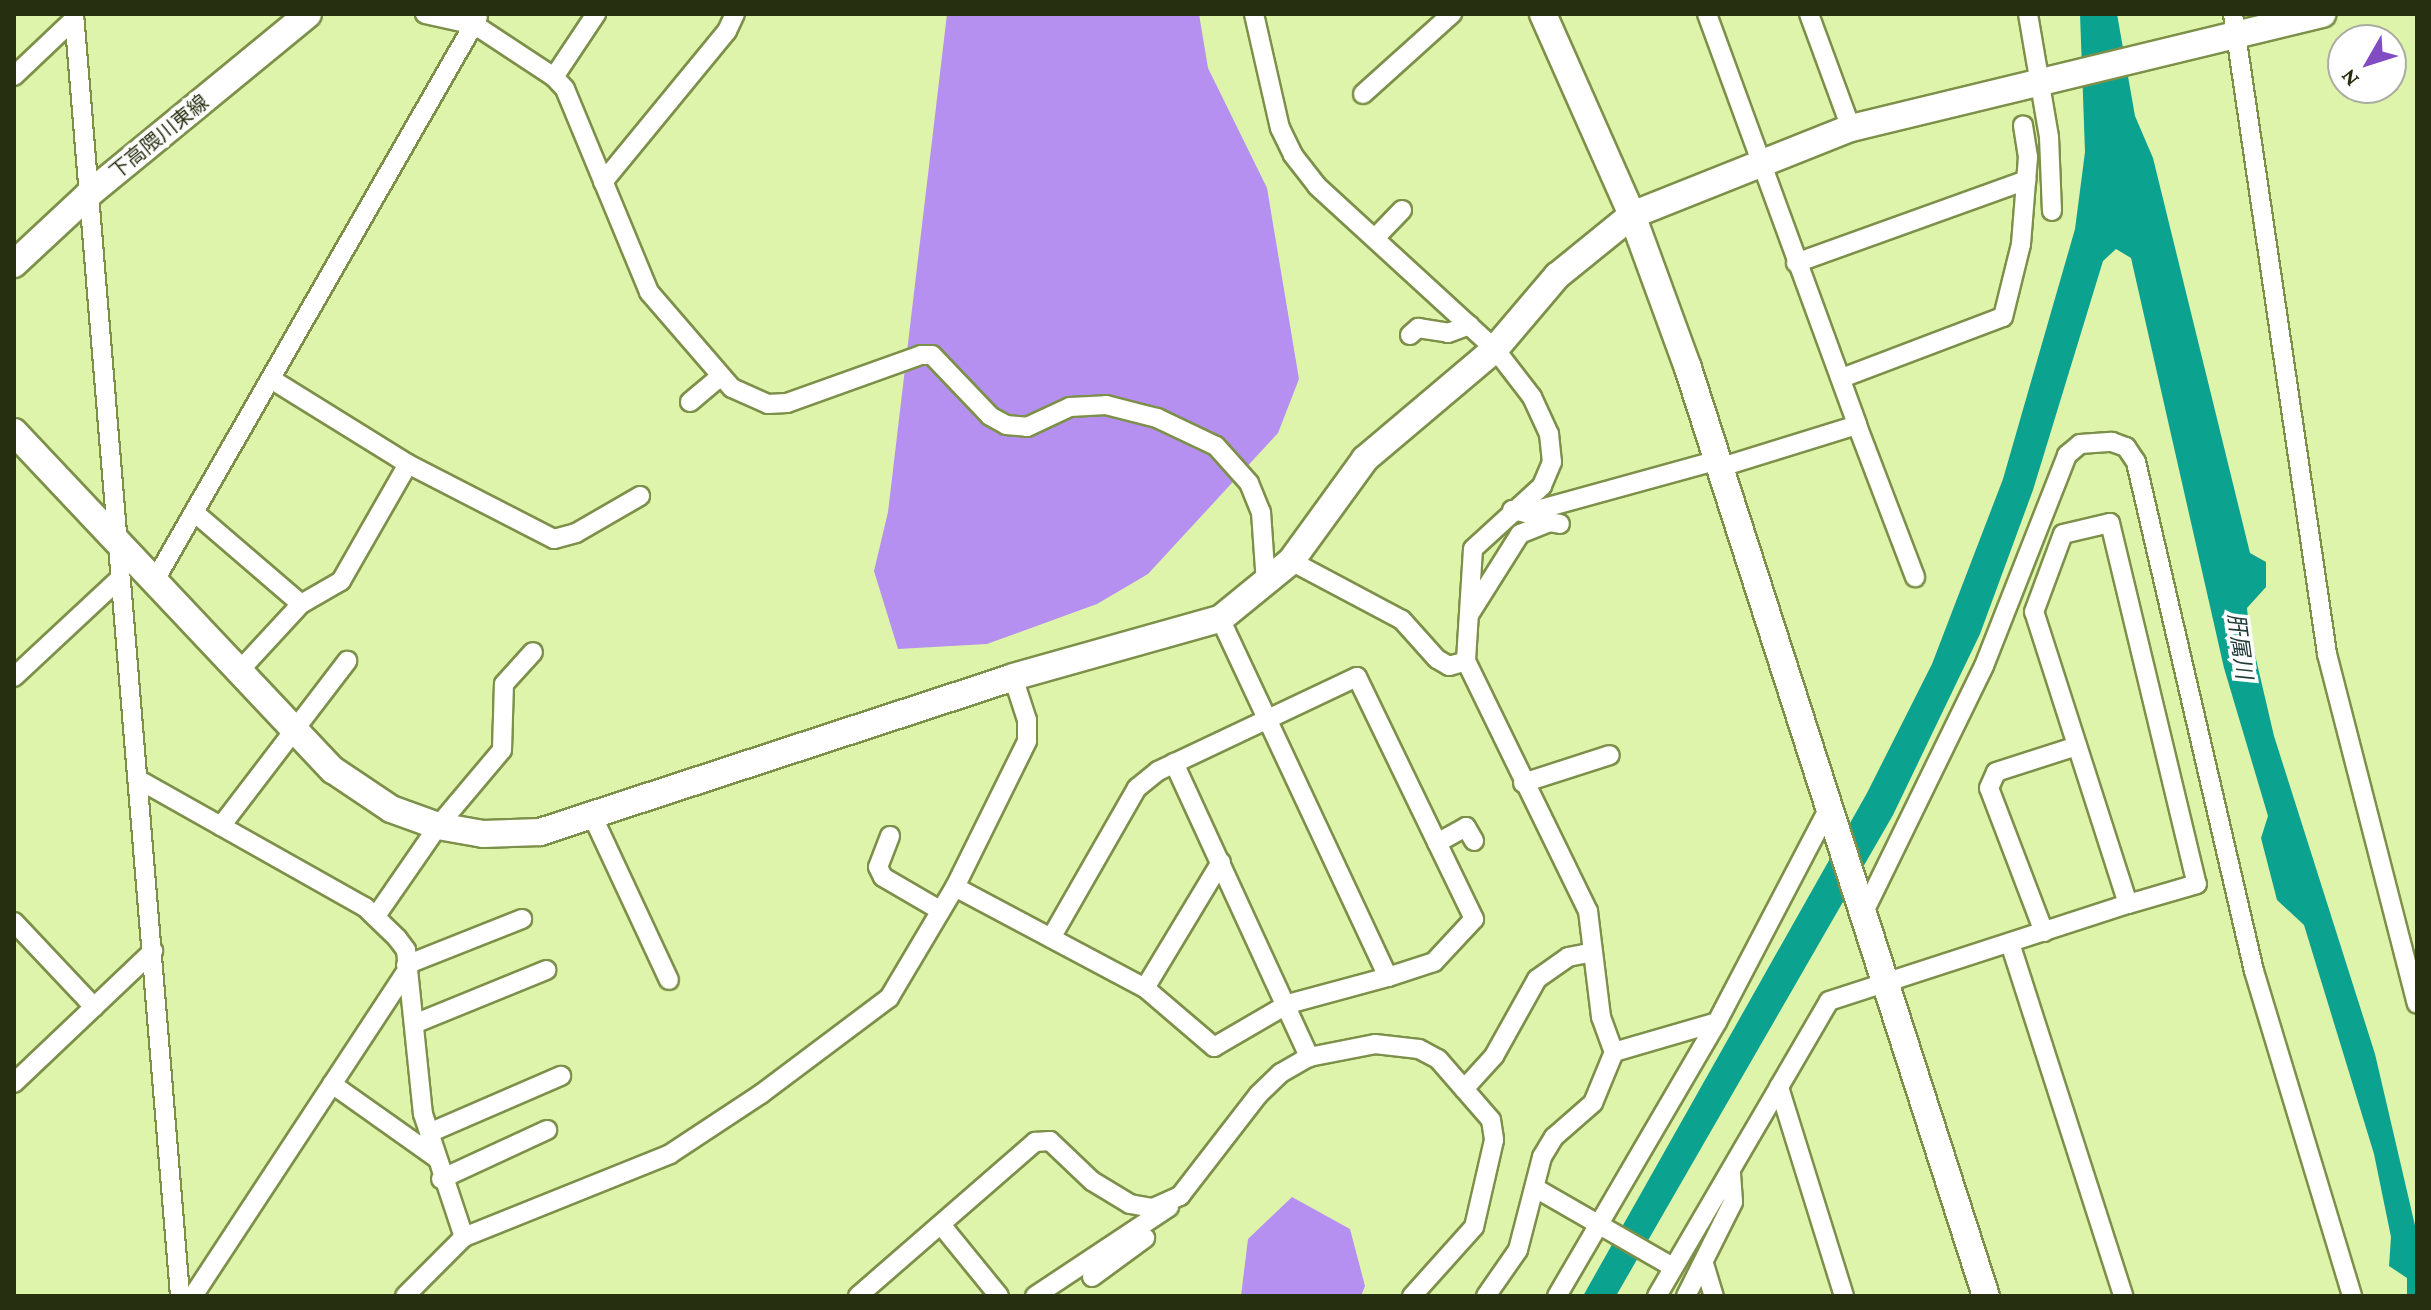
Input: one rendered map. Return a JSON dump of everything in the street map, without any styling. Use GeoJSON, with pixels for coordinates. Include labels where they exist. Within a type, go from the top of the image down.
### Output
{"type":"FeatureCollection","features":[{"type":"Feature","properties":{"kind":"street","name":"下高隈川東線"},"geometry":{"type":"LineString","coordinates":[[14,264],[89,194],[308,14]]}},
{"type":"Feature","properties":{"kind":"street"},"geometry":{"type":"LineString","coordinates":[[425,14],[477,19],[554,77],[565,89],[649,292],[720,377],[768,404],[787,403],[900,361],[932,355],[990,416],[1006,425],[1027,427],[1070,407],[1106,405],[1157,418],[1216,446],[1249,483],[1261,512],[1266,583]]}},
{"type":"Feature","properties":{"kind":"street"},"geometry":{"type":"LineString","coordinates":[[554,77],[596,14]]}},
{"type":"Feature","properties":{"kind":"street"},"geometry":{"type":"LineString","coordinates":[[603,182],[727,31],[735,14]]}},
{"type":"Feature","properties":{"kind":"street"},"geometry":{"type":"LineString","coordinates":[[1254,14],[1280,128],[1293,155],[1317,186],[1495,349],[1532,397],[1549,434],[1552,462],[1542,486],[1512,510],[1473,549],[1466,661],[1588,911],[1601,1017],[1614,1052],[1593,1103],[1554,1137],[1542,1157],[1537,1189],[1518,1250],[1486,1296]]}},
{"type":"Feature","properties":{"kind":"street"},"geometry":{"type":"LineString","coordinates":[[1363,94],[1452,14]]}},
{"type":"Feature","properties":{"kind":"street"},"geometry":{"type":"LineString","coordinates":[[1543,14],[1632,215],[1720,463],[1986,1296]]}},
{"type":"Feature","properties":{"kind":"street"},"geometry":{"type":"LineString","coordinates":[[1707,14],[1763,162],[1796,263],[1915,577]]}},
{"type":"Feature","properties":{"kind":"street"},"geometry":{"type":"LineString","coordinates":[[1809,14],[1851,128]]}},
{"type":"Feature","properties":{"kind":"street"},"geometry":{"type":"LineString","coordinates":[[2028,14],[2047,83],[2052,211]]}},
{"type":"Feature","properties":{"kind":"street"},"geometry":{"type":"LineString","coordinates":[[14,432],[333,770],[391,809],[438,826],[483,834],[540,832],[1013,677],[1220,619],[1291,561],[1365,459],[1495,349],[1557,276],[1632,215],[1851,128],[2210,43],[2235,25],[2322,14]]}},
{"type":"Feature","properties":{"kind":"street"},"geometry":{"type":"LineString","coordinates":[[74,17],[115,537],[141,781],[180,1296]]}},
{"type":"Feature","properties":{"kind":"street"},"geometry":{"type":"LineString","coordinates":[[14,76],[74,17]]}},
{"type":"Feature","properties":{"kind":"street"},"geometry":{"type":"LineString","coordinates":[[155,580],[477,19]]}},
{"type":"Feature","properties":{"kind":"street"},"geometry":{"type":"LineString","coordinates":[[2235,25],[2327,654],[2417,1004]]}},
{"type":"Feature","properties":{"kind":"street"},"geometry":{"type":"LineString","coordinates":[[1842,378],[2003,317],[2021,244],[2026,180],[2023,125]]}},
{"type":"Feature","properties":{"kind":"street"},"geometry":{"type":"LineString","coordinates":[[1796,263],[2026,180]]}},
{"type":"Feature","properties":{"kind":"street"},"geometry":{"type":"LineString","coordinates":[[1375,238],[1402,210]]}},
{"type":"Feature","properties":{"kind":"street"},"geometry":{"type":"LineString","coordinates":[[1410,335],[1418,328],[1448,333],[1470,325]]}},
{"type":"Feature","properties":{"kind":"street"},"geometry":{"type":"LineString","coordinates":[[690,402],[720,377]]}},
{"type":"Feature","properties":{"kind":"street"},"geometry":{"type":"LineString","coordinates":[[271,379],[408,464],[554,539],[576,533],[640,496]]}},
{"type":"Feature","properties":{"kind":"street"},"geometry":{"type":"LineString","coordinates":[[1512,510],[1526,513],[1857,425]]}},
{"type":"Feature","properties":{"kind":"street"},"geometry":{"type":"LineString","coordinates":[[1861,909],[1984,666],[2067,455],[2080,444],[2112,442],[2126,447],[2136,462],[2254,971],[2352,1296]]}},
{"type":"Feature","properties":{"kind":"street"},"geometry":{"type":"LineString","coordinates":[[240,670],[301,604],[341,581],[408,464]]}},
{"type":"Feature","properties":{"kind":"street"},"geometry":{"type":"LineString","coordinates":[[194,512],[301,604]]}},
{"type":"Feature","properties":{"kind":"street"},"geometry":{"type":"LineString","coordinates":[[1468,618],[1520,534],[1549,522],[1560,524]]}},
{"type":"Feature","properties":{"kind":"street"},"geometry":{"type":"LineString","coordinates":[[1657,1296],[1663,1262],[1731,1172],[1829,1001],[2197,884],[2110,523],[2063,534],[2034,612],[2128,904]]}},
{"type":"Feature","properties":{"kind":"street"},"geometry":{"type":"LineString","coordinates":[[1291,561],[1402,620],[1437,659],[1449,666],[1466,661]]}},
{"type":"Feature","properties":{"kind":"street"},"geometry":{"type":"LineString","coordinates":[[14,677],[120,578]]}},
{"type":"Feature","properties":{"kind":"street"},"geometry":{"type":"LineString","coordinates":[[1220,619],[1388,977]]}},
{"type":"Feature","properties":{"kind":"street"},"geometry":{"type":"LineString","coordinates":[[376,916],[438,826],[502,750],[504,684],[533,652]]}},
{"type":"Feature","properties":{"kind":"street"},"geometry":{"type":"LineString","coordinates":[[221,826],[347,661]]}},
{"type":"Feature","properties":{"kind":"street"},"geometry":{"type":"LineString","coordinates":[[405,1296],[464,1237],[670,1154],[761,1094],[889,998],[938,909],[955,887],[1027,741],[1027,720],[1013,677]]}},
{"type":"Feature","properties":{"kind":"street"},"geometry":{"type":"LineString","coordinates":[[955,887],[1145,988],[1214,1047],[1288,1004],[1434,962],[1474,919],[1357,677],[1174,763],[1137,788],[1051,938]]}},
{"type":"Feature","properties":{"kind":"street"},"geometry":{"type":"LineString","coordinates":[[2044,932],[1989,788],[1996,772],[2077,746]]}},
{"type":"Feature","properties":{"kind":"street"},"geometry":{"type":"LineString","coordinates":[[1523,783],[1610,755]]}},
{"type":"Feature","properties":{"kind":"street"},"geometry":{"type":"LineString","coordinates":[[1174,763],[1288,1004],[1309,1057]]}},
{"type":"Feature","properties":{"kind":"street"},"geometry":{"type":"LineString","coordinates":[[141,781],[376,916],[406,950],[429,1133],[441,1179],[464,1237]]}},
{"type":"Feature","properties":{"kind":"street"},"geometry":{"type":"LineString","coordinates":[[1557,1296],[1602,1226],[1717,1022],[1830,806]]}},
{"type":"Feature","properties":{"kind":"street"},"geometry":{"type":"LineString","coordinates":[[592,815],[669,980]]}},
{"type":"Feature","properties":{"kind":"street"},"geometry":{"type":"LineString","coordinates":[[1437,843],[1466,827],[1474,841]]}},
{"type":"Feature","properties":{"kind":"street"},"geometry":{"type":"LineString","coordinates":[[890,836],[878,867],[883,877],[938,909]]}},
{"type":"Feature","properties":{"kind":"street"},"geometry":{"type":"LineString","coordinates":[[1145,988],[1221,862]]}},
{"type":"Feature","properties":{"kind":"street"},"geometry":{"type":"LineString","coordinates":[[193,1296],[406,968],[522,919]]}},
{"type":"Feature","properties":{"kind":"street"},"geometry":{"type":"LineString","coordinates":[[14,922],[94,1007]]}},
{"type":"Feature","properties":{"kind":"street"},"geometry":{"type":"LineString","coordinates":[[2010,943],[2123,1296]]}},
{"type":"Feature","properties":{"kind":"street"},"geometry":{"type":"LineString","coordinates":[[14,1083],[153,951]]}},
{"type":"Feature","properties":{"kind":"street"},"geometry":{"type":"LineString","coordinates":[[1464,1089],[1494,1056],[1537,979],[1568,957],[1593,952]]}},
{"type":"Feature","properties":{"kind":"street"},"geometry":{"type":"LineString","coordinates":[[414,1024],[546,970]]}},
{"type":"Feature","properties":{"kind":"street"},"geometry":{"type":"LineString","coordinates":[[1614,1052],[1717,1022]]}},
{"type":"Feature","properties":{"kind":"street"},"geometry":{"type":"LineString","coordinates":[[1035,1296],[1162,1215],[1258,1095],[1309,1057],[1375,1044],[1419,1049],[1438,1059],[1491,1120],[1494,1140],[1477,1213],[1461,1245],[1412,1296]]}},
{"type":"Feature","properties":{"kind":"street"},"geometry":{"type":"LineString","coordinates":[[429,1133],[561,1076]]}},
{"type":"Feature","properties":{"kind":"street"},"geometry":{"type":"LineString","coordinates":[[332,1084],[435,1157]]}},
{"type":"Feature","properties":{"kind":"street"},"geometry":{"type":"LineString","coordinates":[[1779,1087],[1844,1296]]}},
{"type":"Feature","properties":{"kind":"street"},"geometry":{"type":"LineString","coordinates":[[441,1179],[547,1130]]}},
{"type":"Feature","properties":{"kind":"street"},"geometry":{"type":"LineString","coordinates":[[858,1296],[1035,1142],[1050,1141],[1078,1172],[1130,1204],[1153,1208],[1180,1196]]}},
{"type":"Feature","properties":{"kind":"street"},"geometry":{"type":"LineString","coordinates":[[1686,1296],[1733,1202],[1731,1172]]}},
{"type":"Feature","properties":{"kind":"street"},"geometry":{"type":"LineString","coordinates":[[1537,1189],[1663,1262]]}},
{"type":"Feature","properties":{"kind":"street"},"geometry":{"type":"LineString","coordinates":[[1092,1277],[1154,1230],[1162,1215]]}},
{"type":"Feature","properties":{"kind":"street"},"geometry":{"type":"LineString","coordinates":[[942,1226],[999,1296]]}},
{"type":"Feature","properties":{"kind":"street"},"geometry":{"type":"LineString","coordinates":[[1704,1264],[1714,1296]]}},
{"type":"Feature","properties":{"kind":"shaded area"},"geometry":{"type":"Polygon","coordinates":[[[947,14],[1199,14],[1208,68],[1267,188],[1299,379],[1278,433],[1148,574],[1097,604],[987,644],[898,649],[874,571],[888,512],[947,14]]]}},
{"type":"Feature","properties":{"kind":"shaded area"},"geometry":{"type":"Polygon","coordinates":[[[1292,1197],[1350,1229],[1365,1286],[1361,1296],[1241,1296],[1248,1239],[1292,1197]]]}},
{"type":"Feature","properties":{"kind":"water","name":"肝属川"},"geometry":{"type":"Polygon","coordinates":[[[2080,14],[2117,14],[2135,116],[2153,158],[2250,553],[2266,562],[2266,587],[2247,608],[2249,629],[2274,736],[2375,1054],[2417,1234],[2417,1296],[2407,1296],[2407,1278],[2389,1266],[2391,1237],[2374,1154],[2304,925],[2277,900],[2261,838],[2268,816],[2224,668],[2131,258],[2116,249],[2103,261],[2033,490],[1980,634],[1893,815],[1616,1296],[1583,1296],[1867,793],[1932,664],[2003,479],[2075,229],[2085,152],[2080,14]]]}}]}
